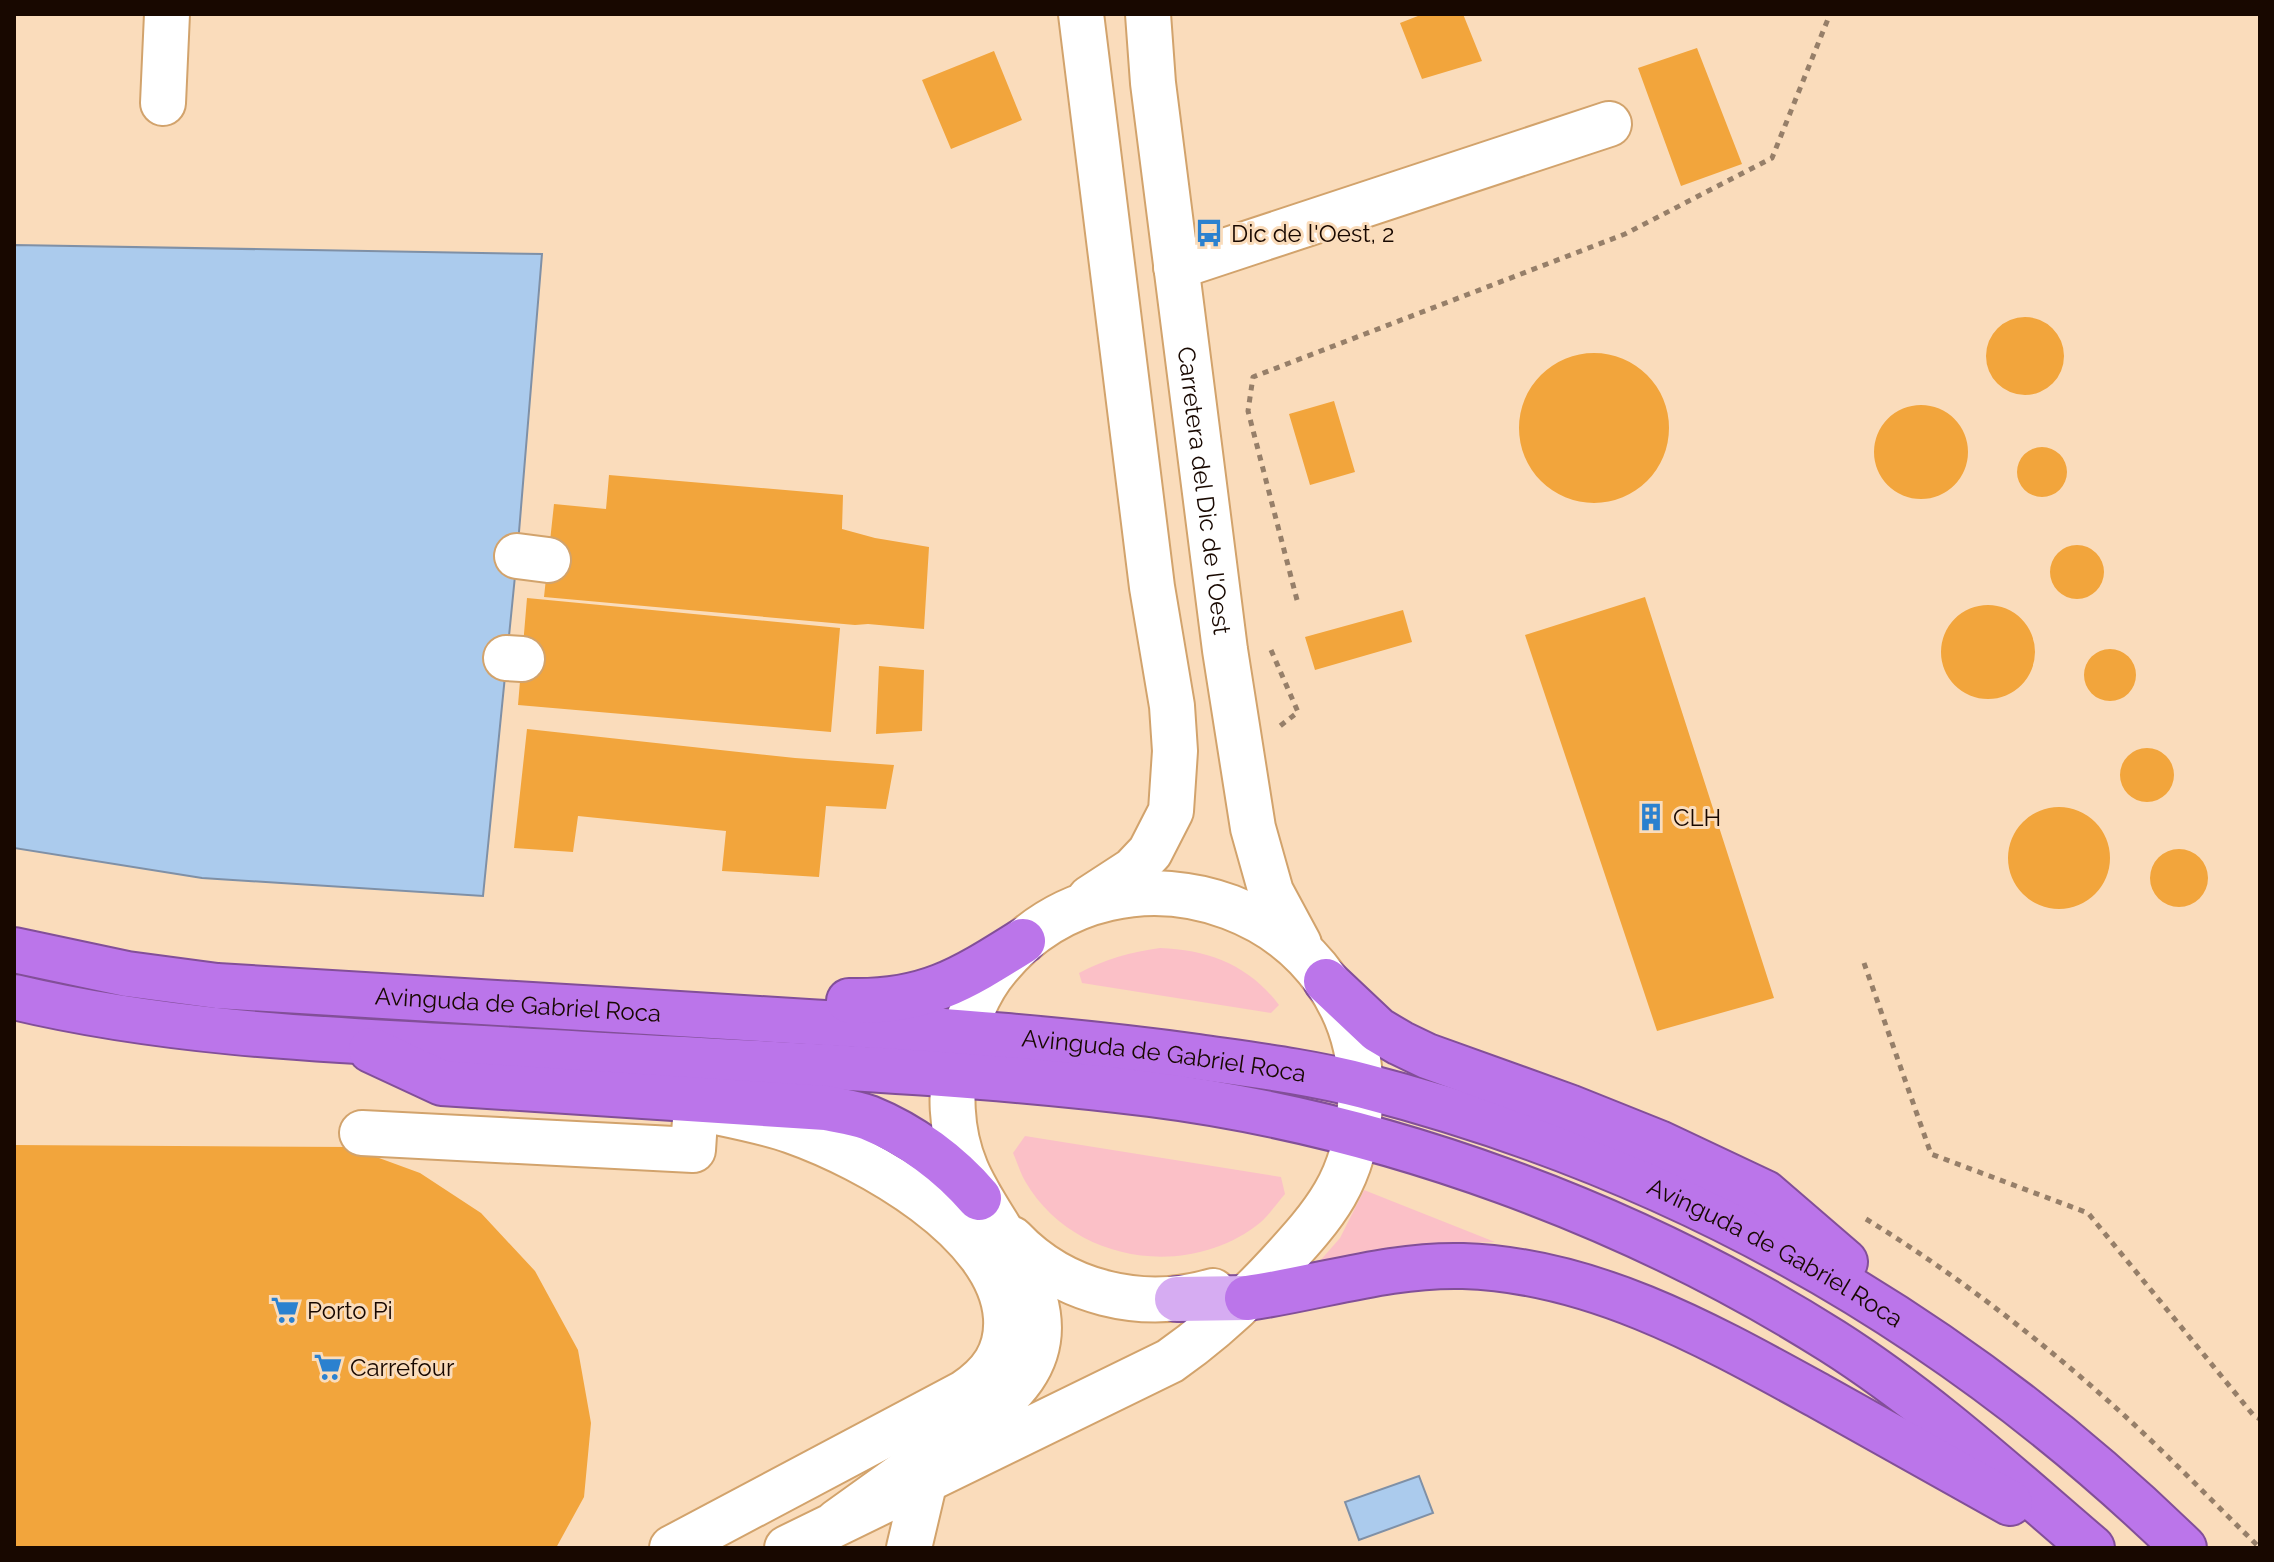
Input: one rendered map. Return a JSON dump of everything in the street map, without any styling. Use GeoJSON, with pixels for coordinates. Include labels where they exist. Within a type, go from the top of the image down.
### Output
{"type":"FeatureCollection","features":[{"type":"Feature","properties":{"kind":"highway"},"geometry":{"type":"LineString","coordinates":[[737,1018],[814,1000],[882,1002],[912,997],[968,976],[1023,941]]}},
{"type":"Feature","properties":{"kind":"highway","name":"Avinguda de Gabriel Roca"},"geometry":{"type":"LineString","coordinates":[[14,950],[127,974],[217,986],[963,1031],[1097,1043],[1278,1068],[1360,1085],[1554,1145],[1719,1216],[1800,1258],[1877,1303],[1954,1355],[2092,1464],[2184,1548]]}},
{"type":"Feature","properties":{"kind":"highway"},"geometry":{"type":"LineString","coordinates":[[1316,969],[1378,1030],[1400,1043],[1427,1056],[1659,1143],[1765,1193],[1954,1355]]}},
{"type":"Feature","properties":{"kind":"highway","name":"Avinguda de Gabriel Roca"},"geometry":{"type":"LineString","coordinates":[[14,997],[71,1010],[160,1024],[350,1040],[954,1075],[1153,1094],[1357,1135],[1511,1183],[1620,1226],[1722,1276],[1836,1343],[1956,1431],[2091,1548]]}},
{"type":"Feature","properties":{"kind":"highway"},"geometry":{"type":"LineString","coordinates":[[350,1040],[445,1083],[826,1108],[868,1118],[949,1166],[989,1212]]}},
{"type":"Feature","properties":{"kind":"highway"},"geometry":{"type":"LineString","coordinates":[[1247,1298],[1285,1293],[1363,1274],[1433,1267],[1498,1269],[1604,1292],[1721,1342],[2091,1548]]}},
{"type":"Feature","properties":{"kind":"main road"},"geometry":{"type":"LineString","coordinates":[[1177,1299],[1247,1298]]}},
{"type":"Feature","properties":{"kind":"street"},"geometry":{"type":"LineString","coordinates":[[163,103],[167,14]]}},
{"type":"Feature","properties":{"kind":"street"},"geometry":{"type":"LineString","coordinates":[[837,1522],[984,1418],[1023,1376],[1035,1352],[1039,1337],[1036,1301],[1024,1273],[964,1166],[958,1143],[951,1097],[963,1031],[976,1000],[997,968],[1023,941],[1049,922],[1133,870],[1150,852],[1171,811],[1175,764],[1172,706],[1152,587],[1081,14]]}},
{"type":"Feature","properties":{"kind":"street","name":"Carretera del Dic de l'Oest"},"geometry":{"type":"LineString","coordinates":[[1148,14],[1153,83],[1225,650],[1253,828],[1271,892],[1342,1009],[1353,1041],[1360,1085],[1357,1135],[1348,1166],[1335,1197],[1317,1223],[1294,1247]]}},
{"type":"Feature","properties":{"kind":"street"},"geometry":{"type":"LineString","coordinates":[[1176,267],[1609,124]]}},
{"type":"Feature","properties":{"kind":"street"},"geometry":{"type":"LineString","coordinates":[[1076,908],[1114,896],[1184,894],[1219,902],[1251,914],[1279,932],[1316,969]]}},
{"type":"Feature","properties":{"kind":"street"},"geometry":{"type":"LineString","coordinates":[[445,1083],[516,1097],[715,1112],[759,1120],[794,1131],[870,1167],[965,1234],[997,1279],[1006,1313],[1005,1343],[999,1358],[980,1382]]}},
{"type":"Feature","properties":{"kind":"street"},"geometry":{"type":"LineString","coordinates":[[362,1133],[693,1150],[695,1120]]}},
{"type":"Feature","properties":{"kind":"street"},"geometry":{"type":"LineString","coordinates":[[989,1212],[1023,1251],[1080,1286],[1143,1299],[1177,1299],[1240,1283],[1294,1247]]}},
{"type":"Feature","properties":{"kind":"street"},"geometry":{"type":"LineString","coordinates":[[787,1548],[1170,1361],[1199,1341],[1247,1298],[1294,1247]]}},
{"type":"Feature","properties":{"kind":"street"},"geometry":{"type":"LineString","coordinates":[[672,1548],[945,1405],[998,1368],[1026,1326],[1029,1308],[1024,1273]]}},
{"type":"Feature","properties":{"kind":"street"},"geometry":{"type":"LineString","coordinates":[[909,1548],[925,1480]]}},
{"type":"Feature","properties":{"kind":"path"},"geometry":{"type":"LineString","coordinates":[[1297,600],[1248,411],[1253,377],[1625,234],[1772,158],[1830,14]]}},
{"type":"Feature","properties":{"kind":"path"},"geometry":{"type":"LineString","coordinates":[[1864,963],[1931,1154],[2088,1213],[2254,1416],[2260,1419]]}},
{"type":"Feature","properties":{"kind":"shaded area"},"geometry":{"type":"Polygon","coordinates":[[[1160,948],[1195,952],[1227,962],[1255,980],[1279,1005],[1271,1013],[1082,983],[1079,973],[1089,968],[1118,957],[1160,948]]]}},
{"type":"Feature","properties":{"kind":"shaded area"},"geometry":{"type":"Polygon","coordinates":[[[1025,1136],[1281,1177],[1285,1194],[1261,1222],[1232,1241],[1200,1252],[1167,1257],[1134,1254],[1101,1246],[1072,1230],[1046,1209],[1025,1181],[1013,1153],[1025,1136]]]}},
{"type":"Feature","properties":{"kind":"shaded area"},"geometry":{"type":"Polygon","coordinates":[[[1364,1190],[1495,1242],[1396,1246],[1319,1262],[1340,1238],[1364,1190]]]}},
{"type":"Feature","properties":{"kind":"water"},"geometry":{"type":"Polygon","coordinates":[[[14,245],[542,254],[517,556],[483,896],[202,878],[14,848],[14,245]]]}},
{"type":"Feature","properties":{"kind":"water"},"geometry":{"type":"Polygon","coordinates":[[[1419,1476],[1433,1513],[1359,1540],[1345,1502],[1419,1476]]]}},
{"type":"Feature","properties":{"kind":"building"},"geometry":{"type":"Polygon","coordinates":[[[1423,14],[1463,14],[1482,61],[1422,79],[1400,23],[1423,14]]]}},
{"type":"Feature","properties":{"kind":"building"},"geometry":{"type":"Polygon","coordinates":[[[1697,48],[1742,164],[1681,186],[1638,68],[1697,48]]]}},
{"type":"Feature","properties":{"kind":"building"},"geometry":{"type":"Polygon","coordinates":[[[994,51],[1022,120],[951,149],[922,80],[994,51]]]}},
{"type":"Feature","properties":{"kind":"building"},"geometry":{"type":"Polygon","coordinates":[[[2025,317],[2040,320],[2053,328],[2061,341],[2064,356],[2061,371],[2053,384],[2040,392],[2025,395],[2010,392],[1997,384],[1989,371],[1986,356],[1989,341],[1997,328],[2010,320],[2025,317]]]}},
{"type":"Feature","properties":{"kind":"building"},"geometry":{"type":"Polygon","coordinates":[[[1594,353],[1623,358],[1647,375],[1664,399],[1669,428],[1664,457],[1647,481],[1623,498],[1594,503],[1565,498],[1541,481],[1524,457],[1519,428],[1524,399],[1541,375],[1565,358],[1594,353]]]}},
{"type":"Feature","properties":{"kind":"building"},"geometry":{"type":"Polygon","coordinates":[[[1334,401],[1355,472],[1310,485],[1289,414],[1334,401]]]}},
{"type":"Feature","properties":{"kind":"building"},"geometry":{"type":"Polygon","coordinates":[[[1921,405],[1939,409],[1954,419],[1964,434],[1968,452],[1964,470],[1954,485],[1939,495],[1921,499],[1903,495],[1888,485],[1878,470],[1874,452],[1878,434],[1888,419],[1903,409],[1921,405]]]}},
{"type":"Feature","properties":{"kind":"building"},"geometry":{"type":"Polygon","coordinates":[[[2042,447],[2060,454],[2067,472],[2060,490],[2042,497],[2024,490],[2017,472],[2024,454],[2042,447]]]}},
{"type":"Feature","properties":{"kind":"building"},"geometry":{"type":"Polygon","coordinates":[[[609,475],[843,495],[842,529],[929,547],[924,629],[544,597],[554,504],[606,509],[609,475]]]}},
{"type":"Feature","properties":{"kind":"building"},"geometry":{"type":"Polygon","coordinates":[[[2077,545],[2096,553],[2104,572],[2096,591],[2077,599],[2058,591],[2050,572],[2058,553],[2077,545]]]}},
{"type":"Feature","properties":{"kind":"building","name":"CLH"},"geometry":{"type":"Polygon","coordinates":[[[1645,597],[1774,998],[1657,1031],[1525,635],[1645,597]]]}},
{"type":"Feature","properties":{"kind":"building"},"geometry":{"type":"Polygon","coordinates":[[[527,598],[840,628],[831,732],[518,705],[527,598]]]}},
{"type":"Feature","properties":{"kind":"building"},"geometry":{"type":"Polygon","coordinates":[[[1988,605],[2006,609],[2021,619],[2031,634],[2035,652],[2031,670],[2021,685],[2006,695],[1988,699],[1970,695],[1955,685],[1945,670],[1941,652],[1945,634],[1955,619],[1970,609],[1988,605]]]}},
{"type":"Feature","properties":{"kind":"building"},"geometry":{"type":"Polygon","coordinates":[[[1403,610],[1412,642],[1315,670],[1305,637],[1403,610]]]}},
{"type":"Feature","properties":{"kind":"building"},"geometry":{"type":"Polygon","coordinates":[[[2110,649],[2129,656],[2136,675],[2129,694],[2110,701],[2091,694],[2084,675],[2091,656],[2110,649]]]}},
{"type":"Feature","properties":{"kind":"building"},"geometry":{"type":"Polygon","coordinates":[[[879,666],[924,670],[922,731],[876,734],[879,666]]]}},
{"type":"Feature","properties":{"kind":"building"},"geometry":{"type":"Polygon","coordinates":[[[527,729],[795,758],[894,765],[886,809],[826,806],[819,877],[722,871],[726,831],[578,816],[573,852],[514,848],[527,729]]]}},
{"type":"Feature","properties":{"kind":"building"},"geometry":{"type":"Polygon","coordinates":[[[2147,748],[2166,756],[2174,775],[2166,794],[2147,802],[2128,794],[2120,775],[2128,756],[2147,748]]]}},
{"type":"Feature","properties":{"kind":"building"},"geometry":{"type":"Polygon","coordinates":[[[2059,807],[2079,811],[2095,822],[2106,838],[2110,858],[2106,878],[2095,894],[2079,905],[2059,909],[2039,905],[2023,894],[2012,878],[2008,858],[2012,838],[2023,822],[2039,811],[2059,807]]]}},
{"type":"Feature","properties":{"kind":"building"},"geometry":{"type":"Polygon","coordinates":[[[2179,849],[2190,851],[2199,858],[2206,867],[2206,889],[2199,898],[2190,905],[2179,907],[2168,905],[2159,898],[2152,889],[2150,878],[2152,867],[2159,858],[2168,851],[2179,849]]]}},
{"type":"Feature","properties":{"kind":"building","name":"Porto Pi"},"geometry":{"type":"Polygon","coordinates":[[[14,1145],[349,1147],[420,1173],[481,1213],[535,1271],[578,1350],[591,1423],[584,1497],[556,1548],[14,1548],[14,1145]]]}},
{"type":"Feature","properties":{"kind":"place","name":"Dic de l'Oest, 2"},"geometry":{"type":"Point","coordinates":[1209,233]}},
{"type":"Feature","properties":{"kind":"place","name":"CLH"},"geometry":{"type":"Point","coordinates":[1651,817]}},
{"type":"Feature","properties":{"kind":"place","name":"Porto Pi"},"geometry":{"type":"Point","coordinates":[285,1310]}},
{"type":"Feature","properties":{"kind":"place","name":"Carrefour"},"geometry":{"type":"Point","coordinates":[328,1367]}}]}
